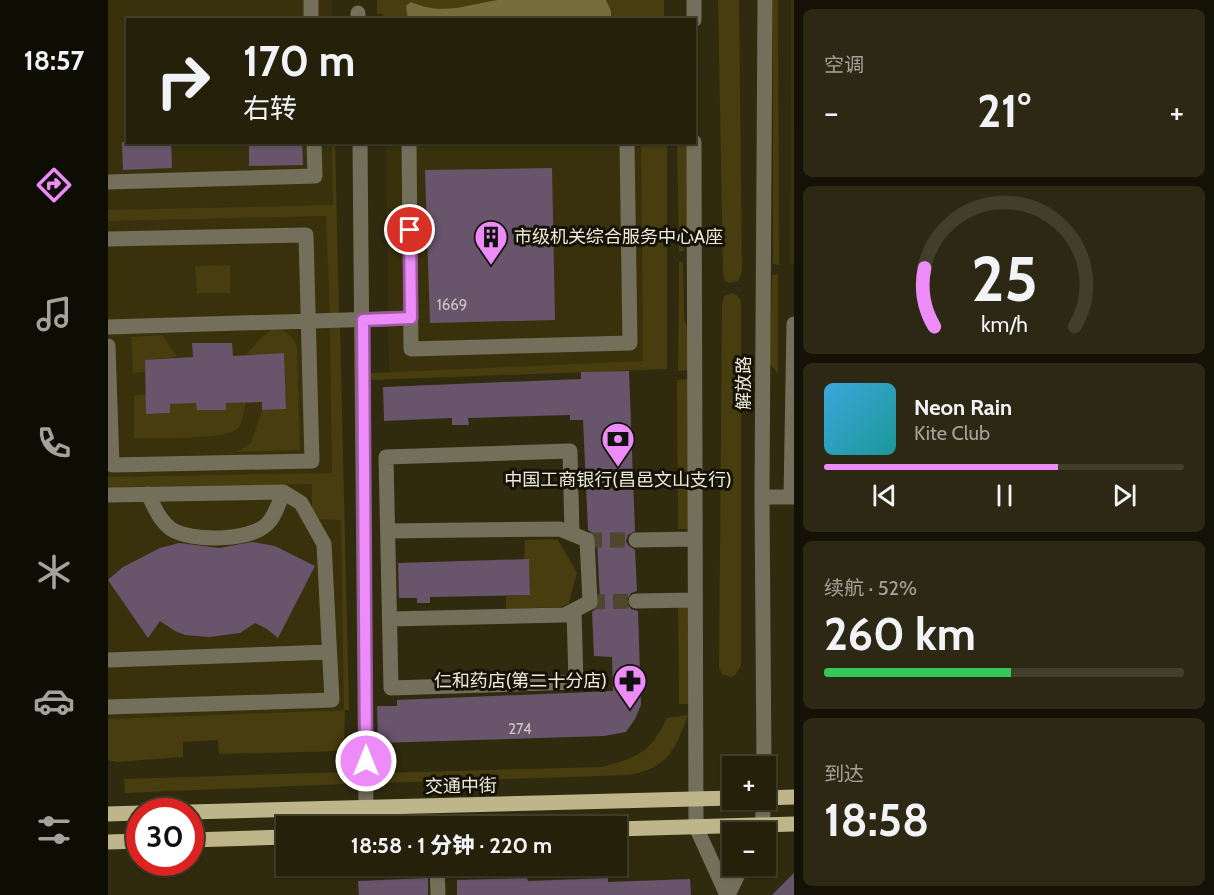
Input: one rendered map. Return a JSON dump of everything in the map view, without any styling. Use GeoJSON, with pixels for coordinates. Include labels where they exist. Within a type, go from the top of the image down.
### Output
{"type":"FeatureCollection","features":[{"type":"Feature","properties":{"kind":"main road"},"geometry":{"type":"LineString","coordinates":[[776,798],[794,797]]}},
{"type":"Feature","properties":{"kind":"main road","name":"交通中街"},"geometry":{"type":"LineString","coordinates":[[204,812],[722,798]]}},
{"type":"Feature","properties":{"kind":"main road"},"geometry":{"type":"LineString","coordinates":[[108,814],[126,813]]}},
{"type":"Feature","properties":{"kind":"main road"},"geometry":{"type":"LineString","coordinates":[[776,827],[794,824]]}},
{"type":"Feature","properties":{"kind":"main road"},"geometry":{"type":"LineString","coordinates":[[627,829],[722,827]]}},
{"type":"Feature","properties":{"kind":"main road"},"geometry":{"type":"LineString","coordinates":[[204,840],[276,837]]}},
{"type":"Feature","properties":{"kind":"main road"},"geometry":{"type":"LineString","coordinates":[[108,842],[126,841]]}},
{"type":"Feature","properties":{"kind":"street"},"geometry":{"type":"LineString","coordinates":[[311,0],[311,18]]}},
{"type":"Feature","properties":{"kind":"street"},"geometry":{"type":"LineString","coordinates":[[694,0],[694,18]]}},
{"type":"Feature","properties":{"kind":"street","name":"解放路"},"geometry":{"type":"LineString","coordinates":[[764,756],[762,497],[765,0]]}},
{"type":"Feature","properties":{"kind":"street"},"geometry":{"type":"LineString","coordinates":[[108,182],[315,176],[314,144]]}},
{"type":"Feature","properties":{"kind":"street"},"geometry":{"type":"LineString","coordinates":[[360,144],[366,808]]}},
{"type":"Feature","properties":{"kind":"street"},"geometry":{"type":"LineString","coordinates":[[410,144],[411,349],[630,343],[627,144]]}},
{"type":"Feature","properties":{"kind":"street"},"geometry":{"type":"LineString","coordinates":[[694,144],[696,826],[727,895]]}},
{"type":"Feature","properties":{"kind":"street"},"geometry":{"type":"LineString","coordinates":[[108,239],[306,235],[312,461],[112,465],[108,346]]}},
{"type":"Feature","properties":{"kind":"street"},"geometry":{"type":"LineString","coordinates":[[108,327],[411,318]]}},
{"type":"Feature","properties":{"kind":"street"},"geometry":{"type":"LineString","coordinates":[[762,497],[793,497],[794,324]]}},
{"type":"Feature","properties":{"kind":"street"},"geometry":{"type":"LineString","coordinates":[[572,534],[570,450],[386,457],[391,688],[576,682],[574,611]]}},
{"type":"Feature","properties":{"kind":"street"},"geometry":{"type":"LineString","coordinates":[[148,494],[159,516],[172,529],[188,536],[238,537],[250,534],[266,525],[274,514],[283,492]]}},
{"type":"Feature","properties":{"kind":"street"},"geometry":{"type":"LineString","coordinates":[[108,495],[283,492],[301,503],[324,544],[332,700],[108,707]]}},
{"type":"Feature","properties":{"kind":"street"},"geometry":{"type":"LineString","coordinates":[[388,531],[560,529],[587,540],[590,602],[565,615],[390,619]]}},
{"type":"Feature","properties":{"kind":"street"},"geometry":{"type":"LineString","coordinates":[[636,540],[694,538]]}},
{"type":"Feature","properties":{"kind":"street"},"geometry":{"type":"LineString","coordinates":[[636,601],[694,600]]}},
{"type":"Feature","properties":{"kind":"street"},"geometry":{"type":"LineString","coordinates":[[108,660],[329,652]]}},
{"type":"Feature","properties":{"kind":"street"},"geometry":{"type":"LineString","coordinates":[[437,876],[438,895]]}},
{"type":"Feature","properties":{"kind":"street"},"geometry":{"type":"LineString","coordinates":[[727,895],[737,876]]}},
{"type":"Feature","properties":{"kind":"shaded area"},"geometry":{"type":"Polygon","coordinates":[[[108,0],[332,0],[332,18],[126,18],[126,144],[335,144],[349,710],[108,719],[108,0]]]}},
{"type":"Feature","properties":{"kind":"shaded area"},"geometry":{"type":"Polygon","coordinates":[[[377,0],[664,0],[664,18],[383,18],[383,14],[377,14],[377,0]]]}},
{"type":"Feature","properties":{"kind":"shaded area"},"geometry":{"type":"Polygon","coordinates":[[[498,0],[606,0],[611,11],[611,18],[408,18],[406,6],[411,2],[433,8],[464,7],[498,0]]]}},
{"type":"Feature","properties":{"kind":"shaded area"},"geometry":{"type":"Polygon","coordinates":[[[718,0],[739,0],[742,272],[738,281],[729,283],[725,281],[723,273],[718,0]]]}},
{"type":"Feature","properties":{"kind":"shaded area"},"geometry":{"type":"Polygon","coordinates":[[[773,0],[778,0],[779,265],[773,264],[773,0]]]}},
{"type":"Feature","properties":{"kind":"shaded area"},"geometry":{"type":"Polygon","coordinates":[[[791,0],[794,0],[794,264],[790,264],[791,0]]]}},
{"type":"Feature","properties":{"kind":"shaded area"},"geometry":{"type":"Polygon","coordinates":[[[332,144],[335,144],[339,315],[330,316],[326,216],[108,221],[108,210],[333,205],[332,144]]]}},
{"type":"Feature","properties":{"kind":"shaded area"},"geometry":{"type":"Polygon","coordinates":[[[386,144],[641,144],[643,370],[389,379],[386,144]]]}},
{"type":"Feature","properties":{"kind":"shaded area"},"geometry":{"type":"Polygon","coordinates":[[[641,144],[667,144],[667,369],[372,380],[370,373],[643,361],[641,144]]]}},
{"type":"Feature","properties":{"kind":"shaded area"},"geometry":{"type":"Polygon","coordinates":[[[677,144],[688,144],[689,227],[683,251],[679,252],[677,144]]]}},
{"type":"Feature","properties":{"kind":"shaded area"},"geometry":{"type":"Polygon","coordinates":[[[679,262],[683,262],[684,319],[690,336],[688,370],[678,371],[679,262]]]}},
{"type":"Feature","properties":{"kind":"shaded area"},"geometry":{"type":"Polygon","coordinates":[[[230,265],[230,293],[197,293],[195,266],[230,265]]]}},
{"type":"Feature","properties":{"kind":"shaded area"},"geometry":{"type":"Polygon","coordinates":[[[778,274],[778,374],[770,364],[772,275],[778,274]]]}},
{"type":"Feature","properties":{"kind":"shaded area"},"geometry":{"type":"Polygon","coordinates":[[[732,293],[737,295],[741,301],[741,666],[731,677],[722,674],[719,668],[722,304],[724,296],[732,293]]]}},
{"type":"Feature","properties":{"kind":"shaded area"},"geometry":{"type":"Polygon","coordinates":[[[340,325],[349,710],[345,710],[344,751],[219,754],[218,740],[183,742],[183,757],[117,762],[108,760],[108,719],[344,710],[341,520],[312,519],[312,484],[108,487],[108,477],[332,473],[330,326],[340,325]]]}},
{"type":"Feature","properties":{"kind":"shaded area"},"geometry":{"type":"Polygon","coordinates":[[[274,328],[288,334],[297,346],[300,450],[237,452],[251,443],[262,410],[286,409],[284,353],[246,355],[263,336],[274,328]]]}},
{"type":"Feature","properties":{"kind":"shaded area"},"geometry":{"type":"Polygon","coordinates":[[[162,335],[177,357],[145,360],[145,372],[133,373],[131,337],[162,335]]]}},
{"type":"Feature","properties":{"kind":"shaded area"},"geometry":{"type":"Polygon","coordinates":[[[689,379],[689,529],[678,529],[677,380],[689,379]]]}},
{"type":"Feature","properties":{"kind":"shaded area"},"geometry":{"type":"Polygon","coordinates":[[[146,394],[147,414],[170,413],[170,404],[196,403],[198,410],[226,410],[226,403],[246,402],[241,423],[230,433],[188,438],[134,438],[134,396],[146,394]]]}},
{"type":"Feature","properties":{"kind":"shaded area"},"geometry":{"type":"Polygon","coordinates":[[[525,540],[558,540],[577,573],[569,603],[561,607],[506,609],[506,596],[530,595],[529,560],[524,560],[525,540]]]}},
{"type":"Feature","properties":{"kind":"shaded area"},"geometry":{"type":"Polygon","coordinates":[[[689,605],[689,704],[679,704],[678,606],[689,605]]]}},
{"type":"Feature","properties":{"kind":"shaded area"},"geometry":{"type":"Polygon","coordinates":[[[688,715],[669,755],[654,767],[630,775],[382,783],[382,773],[602,767],[642,752],[655,739],[667,718],[688,715]]]}},
{"type":"Feature","properties":{"kind":"shaded area"},"geometry":{"type":"Polygon","coordinates":[[[344,772],[344,784],[125,793],[124,779],[344,772]]]}},
{"type":"Feature","properties":{"kind":"building"},"geometry":{"type":"Polygon","coordinates":[[[122,142],[126,144],[171,144],[172,168],[123,170],[122,142]]]}},
{"type":"Feature","properties":{"kind":"building"},"geometry":{"type":"Polygon","coordinates":[[[249,144],[302,144],[303,165],[249,166],[249,144]]]}},
{"type":"Feature","properties":{"kind":"building","name":"市级机关综合服务中心A座"},"geometry":{"type":"Polygon","coordinates":[[[552,168],[555,320],[430,323],[425,170],[552,168]]]}},
{"type":"Feature","properties":{"kind":"building"},"geometry":{"type":"Polygon","coordinates":[[[192,343],[232,343],[233,356],[284,353],[286,409],[262,410],[262,402],[226,403],[226,410],[197,410],[196,403],[170,404],[170,413],[146,414],[145,360],[193,357],[192,343]]]}},
{"type":"Feature","properties":{"kind":"building"},"geometry":{"type":"Polygon","coordinates":[[[629,371],[635,531],[628,535],[626,541],[635,550],[637,591],[631,593],[626,602],[631,609],[638,611],[641,705],[635,719],[626,732],[604,736],[378,743],[377,706],[397,706],[397,700],[613,691],[612,657],[594,656],[592,612],[600,602],[597,540],[595,534],[588,530],[583,420],[570,420],[570,415],[468,418],[469,425],[452,425],[452,418],[384,421],[383,387],[581,379],[581,372],[629,371]]]}},
{"type":"Feature","properties":{"kind":"building"},"geometry":{"type":"Polygon","coordinates":[[[252,542],[275,546],[315,566],[278,638],[255,623],[240,633],[209,637],[185,635],[160,621],[148,638],[108,580],[123,567],[160,548],[179,543],[219,548],[252,542]]]}},
{"type":"Feature","properties":{"kind":"building"},"geometry":{"type":"Polygon","coordinates":[[[529,559],[530,595],[430,597],[430,603],[417,603],[417,598],[399,598],[398,563],[529,559]]]}},
{"type":"Feature","properties":{"kind":"building"},"geometry":{"type":"Polygon","coordinates":[[[794,873],[794,895],[772,895],[794,873]]]}},
{"type":"Feature","properties":{"kind":"building"},"geometry":{"type":"Polygon","coordinates":[[[428,878],[428,895],[359,895],[358,881],[428,878]]]}},
{"type":"Feature","properties":{"kind":"building"},"geometry":{"type":"Polygon","coordinates":[[[527,878],[528,881],[608,878],[608,882],[690,879],[691,895],[457,895],[457,880],[527,878]]]}},
{"type":"Feature","properties":{"kind":"tunnel"},"geometry":{"type":"LineString","coordinates":[[587,540],[636,540]]}},
{"type":"Feature","properties":{"kind":"tunnel"},"geometry":{"type":"LineString","coordinates":[[590,602],[636,601]]}},
{"type":"Feature","properties":{"kind":"place","name":"市级机关综合服务中心A座"},"geometry":{"type":"Point","coordinates":[491,266]}},
{"type":"Feature","properties":{"kind":"place","name":"中国工商银行(昌邑文山支行)"},"geometry":{"type":"Point","coordinates":[618,468]}},
{"type":"Feature","properties":{"kind":"place","name":"仁和药店(第二十分店)"},"geometry":{"type":"Point","coordinates":[630,710]}},
{"type":"Feature","properties":{"kind":"route"},"geometry":{"type":"LineString","coordinates":[[366,761],[363,320],[411,318],[410,230]]}}]}
